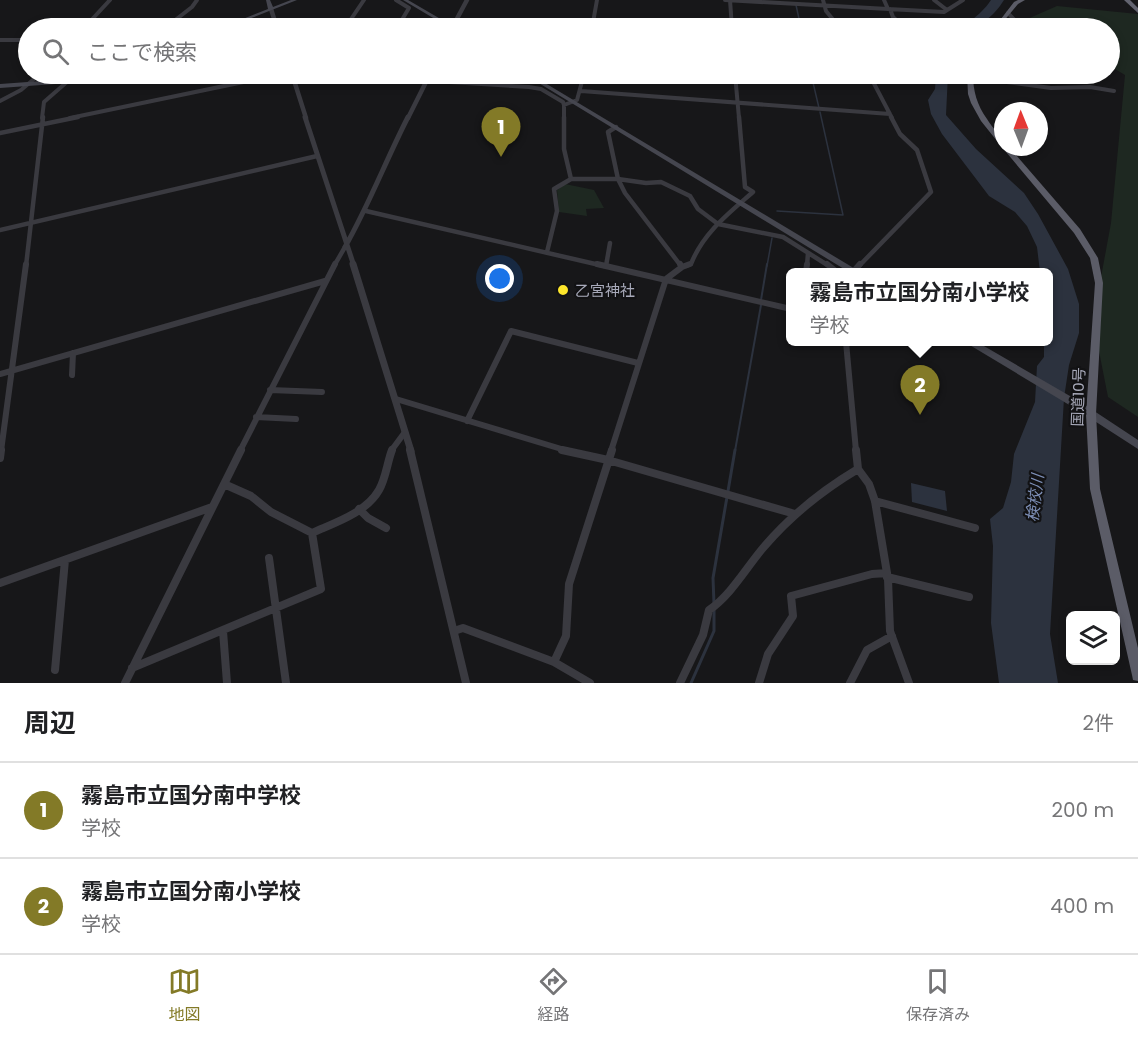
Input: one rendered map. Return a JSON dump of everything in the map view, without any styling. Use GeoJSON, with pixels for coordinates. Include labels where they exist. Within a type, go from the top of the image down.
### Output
{"type":"FeatureCollection","features":[{"type":"Feature","properties":{"kind":"highway"},"geometry":{"type":"LineString","coordinates":[[1004,18],[1016,3],[1022,0]]}},
{"type":"Feature","properties":{"kind":"highway"},"geometry":{"type":"LineString","coordinates":[[1129,0],[1138,9]]}},
{"type":"Feature","properties":{"kind":"highway","name":"国道10号"},"geometry":{"type":"LineString","coordinates":[[970,84],[976,106],[994,132]]}},
{"type":"Feature","properties":{"kind":"highway","name":"国道10号"},"geometry":{"type":"LineString","coordinates":[[1013,156],[1086,243],[1097,269],[1099,297],[1090,414],[1095,489],[1138,675]]}},
{"type":"Feature","properties":{"kind":"main road"},"geometry":{"type":"LineString","coordinates":[[268,0],[271,9]]}},
{"type":"Feature","properties":{"kind":"main road"},"geometry":{"type":"LineString","coordinates":[[248,18],[295,0]]}},
{"type":"Feature","properties":{"kind":"main road"},"geometry":{"type":"LineString","coordinates":[[405,0],[435,18]]}},
{"type":"Feature","properties":{"kind":"main road"},"geometry":{"type":"LineString","coordinates":[[0,86],[30,84]]}},
{"type":"Feature","properties":{"kind":"main road"},"geometry":{"type":"LineString","coordinates":[[544,84],[847,268]]}},
{"type":"Feature","properties":{"kind":"main road"},"geometry":{"type":"LineString","coordinates":[[978,346],[1079,406],[1138,445]]}},
{"type":"Feature","properties":{"kind":"street"},"geometry":{"type":"LineString","coordinates":[[93,18],[110,0]]}},
{"type":"Feature","properties":{"kind":"street"},"geometry":{"type":"LineString","coordinates":[[178,18],[197,0]]}},
{"type":"Feature","properties":{"kind":"street"},"geometry":{"type":"LineString","coordinates":[[352,18],[364,0]]}},
{"type":"Feature","properties":{"kind":"street"},"geometry":{"type":"LineString","coordinates":[[396,0],[409,8],[403,18]]}},
{"type":"Feature","properties":{"kind":"street"},"geometry":{"type":"LineString","coordinates":[[457,18],[467,0]]}},
{"type":"Feature","properties":{"kind":"street"},"geometry":{"type":"LineString","coordinates":[[594,18],[597,0]]}},
{"type":"Feature","properties":{"kind":"street"},"geometry":{"type":"LineString","coordinates":[[725,0],[823,3],[944,12],[963,0]]}},
{"type":"Feature","properties":{"kind":"street"},"geometry":{"type":"LineString","coordinates":[[730,0],[731,18]]}},
{"type":"Feature","properties":{"kind":"street"},"geometry":{"type":"LineString","coordinates":[[885,0],[894,18]]}},
{"type":"Feature","properties":{"kind":"street"},"geometry":{"type":"LineString","coordinates":[[933,0],[947,10]]}},
{"type":"Feature","properties":{"kind":"street"},"geometry":{"type":"LineString","coordinates":[[950,0],[954,6]]}},
{"type":"Feature","properties":{"kind":"street"},"geometry":{"type":"LineString","coordinates":[[823,3],[833,18]]}},
{"type":"Feature","properties":{"kind":"street"},"geometry":{"type":"LineString","coordinates":[[271,9],[274,18]]}},
{"type":"Feature","properties":{"kind":"street"},"geometry":{"type":"LineString","coordinates":[[1008,13],[1015,18]]}},
{"type":"Feature","properties":{"kind":"street"},"geometry":{"type":"LineString","coordinates":[[0,40],[18,40]]}},
{"type":"Feature","properties":{"kind":"street"},"geometry":{"type":"LineString","coordinates":[[0,101],[30,84]]}},
{"type":"Feature","properties":{"kind":"street"},"geometry":{"type":"LineString","coordinates":[[0,458],[32,223],[45,99],[64,84]]}},
{"type":"Feature","properties":{"kind":"street"},"geometry":{"type":"LineString","coordinates":[[0,133],[234,84]]}},
{"type":"Feature","properties":{"kind":"street"},"geometry":{"type":"LineString","coordinates":[[295,84],[345,247],[396,399],[424,500],[464,682]]}},
{"type":"Feature","properties":{"kind":"street"},"geometry":{"type":"LineString","coordinates":[[125,683],[324,281],[366,211],[389,155],[424,84]]}},
{"type":"Feature","properties":{"kind":"street"},"geometry":{"type":"LineString","coordinates":[[498,84],[541,89],[563,102],[564,149],[571,179]]}},
{"type":"Feature","properties":{"kind":"street"},"geometry":{"type":"LineString","coordinates":[[564,105],[577,100],[582,84]]}},
{"type":"Feature","properties":{"kind":"street"},"geometry":{"type":"LineString","coordinates":[[554,662],[566,636],[569,584],[666,279],[682,267],[692,264],[694,252],[702,240],[753,192],[745,187],[736,84]]}},
{"type":"Feature","properties":{"kind":"street"},"geometry":{"type":"LineString","coordinates":[[858,268],[931,192],[917,150],[900,134],[874,84]]}},
{"type":"Feature","properties":{"kind":"street"},"geometry":{"type":"LineString","coordinates":[[1026,84],[1051,88],[1090,87],[1114,91]]}},
{"type":"Feature","properties":{"kind":"street"},"geometry":{"type":"LineString","coordinates":[[581,91],[890,114]]}},
{"type":"Feature","properties":{"kind":"street"},"geometry":{"type":"LineString","coordinates":[[616,127],[608,132],[618,179],[682,267]]}},
{"type":"Feature","properties":{"kind":"street"},"geometry":{"type":"LineString","coordinates":[[0,230],[317,156]]}},
{"type":"Feature","properties":{"kind":"street"},"geometry":{"type":"LineString","coordinates":[[548,252],[557,211],[554,189],[571,179],[618,179],[646,183],[660,182],[668,185],[690,196],[698,211],[707,219],[718,224],[785,237],[830,268]]}},
{"type":"Feature","properties":{"kind":"street"},"geometry":{"type":"LineString","coordinates":[[366,211],[786,308]]}},
{"type":"Feature","properties":{"kind":"street"},"geometry":{"type":"LineString","coordinates":[[606,266],[610,243]]}},
{"type":"Feature","properties":{"kind":"street"},"geometry":{"type":"LineString","coordinates":[[806,268],[808,253]]}},
{"type":"Feature","properties":{"kind":"street"},"geometry":{"type":"LineString","coordinates":[[0,374],[324,281]]}},
{"type":"Feature","properties":{"kind":"street"},"geometry":{"type":"LineString","coordinates":[[467,421],[511,331],[638,363]]}},
{"type":"Feature","properties":{"kind":"street"},"geometry":{"type":"LineString","coordinates":[[846,346],[858,469],[867,481],[875,501],[887,575],[892,636],[909,683]]}},
{"type":"Feature","properties":{"kind":"street"},"geometry":{"type":"LineString","coordinates":[[72,375],[73,353]]}},
{"type":"Feature","properties":{"kind":"street"},"geometry":{"type":"LineString","coordinates":[[270,390],[321,392]]}},
{"type":"Feature","properties":{"kind":"street"},"geometry":{"type":"LineString","coordinates":[[396,399],[563,450],[608,459],[795,514]]}},
{"type":"Feature","properties":{"kind":"street"},"geometry":{"type":"LineString","coordinates":[[256,417],[296,419]]}},
{"type":"Feature","properties":{"kind":"street"},"geometry":{"type":"LineString","coordinates":[[312,534],[359,509],[379,490],[392,447],[405,432]]}},
{"type":"Feature","properties":{"kind":"street"},"geometry":{"type":"LineString","coordinates":[[680,683],[703,635],[709,610],[719,603],[795,514],[817,495],[858,469]]}},
{"type":"Feature","properties":{"kind":"street"},"geometry":{"type":"LineString","coordinates":[[224,484],[251,496],[271,512],[312,534]]}},
{"type":"Feature","properties":{"kind":"street"},"geometry":{"type":"LineString","coordinates":[[875,501],[975,528]]}},
{"type":"Feature","properties":{"kind":"street"},"geometry":{"type":"LineString","coordinates":[[0,583],[212,507]]}},
{"type":"Feature","properties":{"kind":"street"},"geometry":{"type":"LineString","coordinates":[[359,509],[365,517],[386,528]]}},
{"type":"Feature","properties":{"kind":"street"},"geometry":{"type":"LineString","coordinates":[[132,668],[321,589],[312,534]]}},
{"type":"Feature","properties":{"kind":"street"},"geometry":{"type":"LineString","coordinates":[[268,558],[286,683]]}},
{"type":"Feature","properties":{"kind":"street"},"geometry":{"type":"LineString","coordinates":[[55,670],[65,560]]}},
{"type":"Feature","properties":{"kind":"street"},"geometry":{"type":"LineString","coordinates":[[759,683],[768,654],[793,616],[790,596],[872,574],[887,575],[969,597]]}},
{"type":"Feature","properties":{"kind":"street"},"geometry":{"type":"LineString","coordinates":[[454,631],[463,628],[554,662],[590,683]]}},
{"type":"Feature","properties":{"kind":"street"},"geometry":{"type":"LineString","coordinates":[[222,631],[227,683]]}},
{"type":"Feature","properties":{"kind":"street"},"geometry":{"type":"LineString","coordinates":[[850,683],[867,650],[892,636]]}},
{"type":"Feature","properties":{"kind":"shaded area"},"geometry":{"type":"Polygon","coordinates":[[[1057,6],[1138,14],[1138,417],[1108,397],[1096,336],[1099,288],[1111,223],[1125,75],[1120,72],[1120,18],[1030,18],[1057,6]]]}},
{"type":"Feature","properties":{"kind":"shaded area"},"geometry":{"type":"Polygon","coordinates":[[[565,184],[594,190],[604,208],[586,209],[587,216],[559,212],[557,190],[565,184]]]}},
{"type":"Feature","properties":{"kind":"water"},"geometry":{"type":"Polygon","coordinates":[[[991,0],[1004,0],[995,13],[988,18],[974,18],[991,0]]]}},
{"type":"Feature","properties":{"kind":"water","name":"検校川"},"geometry":{"type":"Polygon","coordinates":[[[935,84],[948,84],[946,115],[976,149],[1024,193],[1068,269],[1079,304],[1079,333],[1069,365],[1064,398],[1050,634],[1058,683],[999,683],[991,623],[993,546],[990,519],[1003,508],[1011,482],[1014,454],[1035,402],[1037,366],[1044,357],[1044,346],[1053,346],[1053,268],[1040,268],[1037,247],[1027,226],[1015,212],[989,196],[942,134],[931,114],[928,100],[935,84]]]}},
{"type":"Feature","properties":{"kind":"water"},"geometry":{"type":"Polygon","coordinates":[[[911,483],[945,491],[947,511],[912,502],[911,483]]]}},
{"type":"Feature","properties":{"kind":"waterway"},"geometry":{"type":"LineString","coordinates":[[796,5],[799,18]]}},
{"type":"Feature","properties":{"kind":"waterway"},"geometry":{"type":"LineString","coordinates":[[813,84],[819,108]]}},
{"type":"Feature","properties":{"kind":"waterway"},"geometry":{"type":"LineString","coordinates":[[777,211],[843,215],[820,112]]}},
{"type":"Feature","properties":{"kind":"waterway"},"geometry":{"type":"LineString","coordinates":[[767,266],[772,238]]}},
{"type":"Feature","properties":{"kind":"waterway"},"geometry":{"type":"LineString","coordinates":[[761,300],[767,264]]}},
{"type":"Feature","properties":{"kind":"waterway"},"geometry":{"type":"LineString","coordinates":[[735,451],[761,305]]}},
{"type":"Feature","properties":{"kind":"waterway"},"geometry":{"type":"LineString","coordinates":[[728,491],[735,450]]}},
{"type":"Feature","properties":{"kind":"waterway"},"geometry":{"type":"LineString","coordinates":[[714,604],[713,578],[727,497]]}},
{"type":"Feature","properties":{"kind":"waterway"},"geometry":{"type":"LineString","coordinates":[[691,683],[714,631],[714,609]]}},
{"type":"Feature","properties":{"kind":"place","name":"霧島市立国分南中学校"},"geometry":{"type":"Point","coordinates":[501,157]}},
{"type":"Feature","properties":{"kind":"place","name":"乙宮神社"},"geometry":{"type":"Point","coordinates":[563,290]}},
{"type":"Feature","properties":{"kind":"place","name":"霧島市立国分南小学校"},"geometry":{"type":"Point","coordinates":[920,415]}}]}
